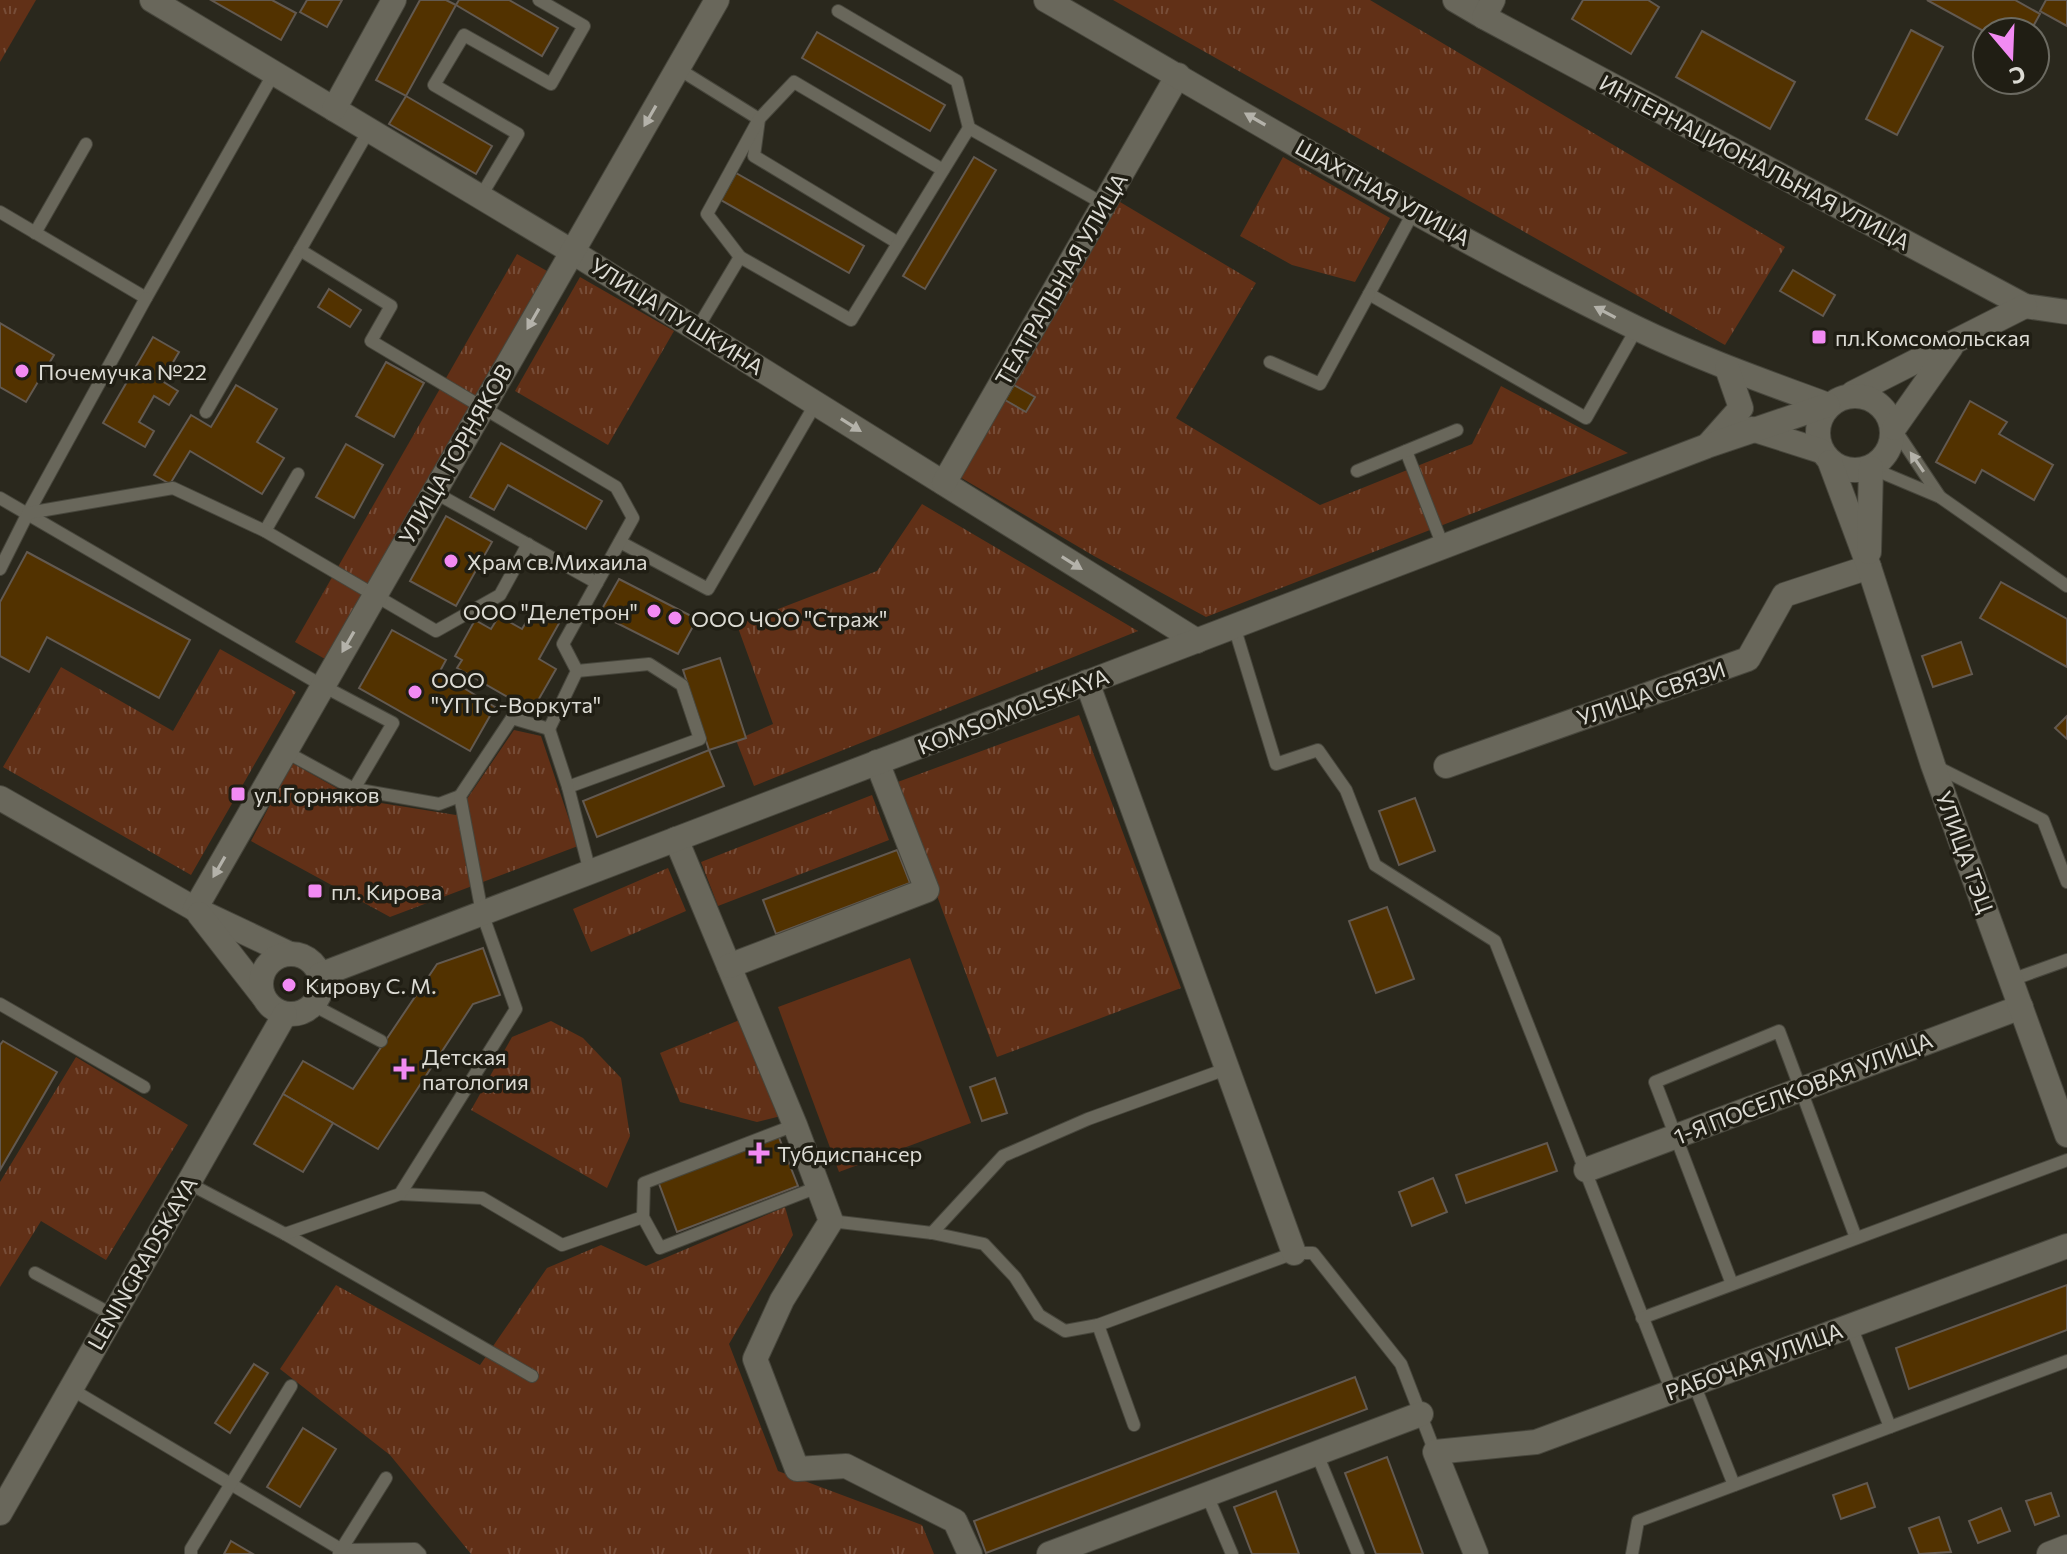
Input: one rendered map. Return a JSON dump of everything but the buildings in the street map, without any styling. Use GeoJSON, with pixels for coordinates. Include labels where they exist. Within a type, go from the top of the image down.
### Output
{"type":"FeatureCollection","features":[{"type":"Feature","properties":{"kind":"street","name":"УЛИЦА ПУШКИНА"},"geometry":{"type":"LineString","coordinates":[[152,0],[571,251],[1197,641]]}},
{"type":"Feature","properties":{"kind":"street"},"geometry":{"type":"LineString","coordinates":[[334,109],[394,0]]}},
{"type":"Feature","properties":{"kind":"street","name":"УЛИЦА ГОРНЯКОВ"},"geometry":{"type":"LineString","coordinates":[[195,909],[717,0]]}},
{"type":"Feature","properties":{"kind":"street","name":"ШАХТНАЯ УЛИЦА"},"geometry":{"type":"LineString","coordinates":[[1046,0],[1414,211],[1637,328],[1727,368],[1828,405]]}},
{"type":"Feature","properties":{"kind":"street","name":"ИНТЕРНАЦИОНАЛЬНАЯ УЛИЦА"},"geometry":{"type":"LineString","coordinates":[[1455,0],[1488,8],[2025,306],[2067,312]]}},
{"type":"Feature","properties":{"kind":"street","name":"ТЕАТРАЛЬНАЯ УЛИЦА"},"geometry":{"type":"LineString","coordinates":[[944,483],[1178,75]]}},
{"type":"Feature","properties":{"kind":"street"},"geometry":{"type":"LineString","coordinates":[[1826,456],[1817,427],[1828,405],[1953,345],[2025,306]]}},
{"type":"Feature","properties":{"kind":"street"},"geometry":{"type":"LineString","coordinates":[[1752,429],[1826,456],[1850,470],[1871,468],[1889,452],[1894,428],[1953,345]]}},
{"type":"Feature","properties":{"kind":"street"},"geometry":{"type":"LineString","coordinates":[[1707,446],[1741,408],[1727,368]]}},
{"type":"Feature","properties":{"kind":"street"},"geometry":{"type":"LineString","coordinates":[[1853,393],[1880,403],[1894,428]]}},
{"type":"Feature","properties":{"kind":"street","name":"KOMSOMOLSKAYA"},"geometry":{"type":"LineString","coordinates":[[320,975],[1707,446],[1828,405]]}},
{"type":"Feature","properties":{"kind":"street","name":"УЛИЦА ТЭЦ"},"geometry":{"type":"LineString","coordinates":[[1826,456],[1869,567],[1933,765],[2067,1135]]}},
{"type":"Feature","properties":{"kind":"street"},"geometry":{"type":"LineString","coordinates":[[1869,567],[1871,468]]}},
{"type":"Feature","properties":{"kind":"street","name":"УЛИЦА СВЯЗИ"},"geometry":{"type":"LineString","coordinates":[[1446,766],[1748,659],[1784,595],[1869,567]]}},
{"type":"Feature","properties":{"kind":"street"},"geometry":{"type":"LineString","coordinates":[[1087,682],[1294,1253]]}},
{"type":"Feature","properties":{"kind":"street"},"geometry":{"type":"LineString","coordinates":[[729,966],[927,890],[877,762]]}},
{"type":"Feature","properties":{"kind":"street"},"geometry":{"type":"LineString","coordinates":[[0,798],[195,909],[290,954],[304,957],[320,975],[321,987],[313,1005],[301,1012],[285,1014],[277,1011],[195,909]]}},
{"type":"Feature","properties":{"kind":"street"},"geometry":{"type":"LineString","coordinates":[[676,839],[795,1125],[831,1221],[782,1300],[755,1359],[797,1469],[846,1466],[955,1521],[970,1554]]}},
{"type":"Feature","properties":{"kind":"street"},"geometry":{"type":"LineString","coordinates":[[263,996],[262,974],[268,964],[277,957],[290,954]]}},
{"type":"Feature","properties":{"kind":"street","name":"1-Я ПОСЕЛКОВАЯ УЛИЦА"},"geometry":{"type":"LineString","coordinates":[[1586,1170],[2021,1007]]}},
{"type":"Feature","properties":{"kind":"street","name":"LENINGRADSKAYA"},"geometry":{"type":"LineString","coordinates":[[0,1513],[285,1014]]}},
{"type":"Feature","properties":{"kind":"street","name":"РАБОЧАЯ УЛИЦА"},"geometry":{"type":"LineString","coordinates":[[1435,1452],[1536,1442],[2067,1246]]}},
{"type":"Feature","properties":{"kind":"street"},"geometry":{"type":"LineString","coordinates":[[1049,1554],[1090,1547],[1207,1495],[1421,1414]]}},
{"type":"Feature","properties":{"kind":"street"},"geometry":{"type":"LineString","coordinates":[[1435,1452],[1476,1554]]}},
{"type":"Feature","properties":{"kind":"street"},"geometry":{"type":"LineString","coordinates":[[2049,1554],[2067,1547]]}},
{"type":"Feature","properties":{"kind":"lane"},"geometry":{"type":"LineString","coordinates":[[481,196],[518,134],[434,85],[464,35],[551,84],[584,26],[539,0]]}},
{"type":"Feature","properties":{"kind":"lane"},"geometry":{"type":"LineString","coordinates":[[838,11],[957,81],[969,128],[851,320],[740,257],[707,214],[759,119],[794,82],[943,170]]}},
{"type":"Feature","properties":{"kind":"lane"},"geometry":{"type":"LineString","coordinates":[[677,68],[759,119]]}},
{"type":"Feature","properties":{"kind":"lane"},"geometry":{"type":"LineString","coordinates":[[0,569],[146,298],[274,73]]}},
{"type":"Feature","properties":{"kind":"lane"},"geometry":{"type":"LineString","coordinates":[[759,119],[754,156],[898,243]]}},
{"type":"Feature","properties":{"kind":"lane"},"geometry":{"type":"LineString","coordinates":[[969,128],[1104,204]]}},
{"type":"Feature","properties":{"kind":"lane"},"geometry":{"type":"LineString","coordinates":[[206,412],[369,130]]}},
{"type":"Feature","properties":{"kind":"lane"},"geometry":{"type":"LineString","coordinates":[[35,233],[86,144]]}},
{"type":"Feature","properties":{"kind":"lane"},"geometry":{"type":"LineString","coordinates":[[1270,362],[1320,384],[1414,211]]}},
{"type":"Feature","properties":{"kind":"lane"},"geometry":{"type":"LineString","coordinates":[[0,212],[146,298]]}},
{"type":"Feature","properties":{"kind":"lane"},"geometry":{"type":"LineString","coordinates":[[300,250],[391,306],[371,341],[616,487],[633,518],[563,644],[577,671]]}},
{"type":"Feature","properties":{"kind":"lane"},"geometry":{"type":"LineString","coordinates":[[697,329],[740,257]]}},
{"type":"Feature","properties":{"kind":"lane"},"geometry":{"type":"LineString","coordinates":[[1369,294],[1586,418],[1637,328]]}},
{"type":"Feature","properties":{"kind":"lane"},"geometry":{"type":"LineString","coordinates":[[620,542],[708,589],[816,403]]}},
{"type":"Feature","properties":{"kind":"lane"},"geometry":{"type":"LineString","coordinates":[[1894,428],[1940,497]]}},
{"type":"Feature","properties":{"kind":"lane"},"geometry":{"type":"LineString","coordinates":[[1357,471],[1457,430]]}},
{"type":"Feature","properties":{"kind":"lane"},"geometry":{"type":"LineString","coordinates":[[1406,451],[1443,546]]}},
{"type":"Feature","properties":{"kind":"lane"},"geometry":{"type":"LineString","coordinates":[[1871,468],[1940,497],[2067,586]]}},
{"type":"Feature","properties":{"kind":"lane"},"geometry":{"type":"LineString","coordinates":[[265,531],[298,474]]}},
{"type":"Feature","properties":{"kind":"lane"},"geometry":{"type":"LineString","coordinates":[[28,513],[173,488],[265,531],[436,631],[500,595],[528,544]]}},
{"type":"Feature","properties":{"kind":"lane"},"geometry":{"type":"LineString","coordinates":[[434,492],[597,583]]}},
{"type":"Feature","properties":{"kind":"lane"},"geometry":{"type":"LineString","coordinates":[[0,498],[323,686],[393,723],[354,789]]}},
{"type":"Feature","properties":{"kind":"lane"},"geometry":{"type":"LineString","coordinates":[[1234,626],[1276,764],[1318,750],[1346,790],[1375,865],[1495,941],[1642,1318],[1734,1485]]}},
{"type":"Feature","properties":{"kind":"lane"},"geometry":{"type":"LineString","coordinates":[[568,787],[700,739],[682,685],[649,664],[577,671]]}},
{"type":"Feature","properties":{"kind":"lane"},"geometry":{"type":"LineString","coordinates":[[577,671],[549,729],[590,872]]}},
{"type":"Feature","properties":{"kind":"lane"},"geometry":{"type":"LineString","coordinates":[[286,752],[354,789],[439,804],[460,796],[512,718],[549,729]]}},
{"type":"Feature","properties":{"kind":"lane"},"geometry":{"type":"LineString","coordinates":[[1933,765],[2043,820],[2067,882]]}},
{"type":"Feature","properties":{"kind":"lane"},"geometry":{"type":"LineString","coordinates":[[400,1194],[516,1009],[482,913],[460,796]]}},
{"type":"Feature","properties":{"kind":"lane"},"geometry":{"type":"LineString","coordinates":[[2011,980],[2067,960]]}},
{"type":"Feature","properties":{"kind":"lane"},"geometry":{"type":"LineString","coordinates":[[0,1004],[144,1087]]}},
{"type":"Feature","properties":{"kind":"lane"},"geometry":{"type":"LineString","coordinates":[[313,1005],[381,1041]]}},
{"type":"Feature","properties":{"kind":"lane"},"geometry":{"type":"LineString","coordinates":[[1732,1284],[1655,1082],[1779,1031],[1856,1238]]}},
{"type":"Feature","properties":{"kind":"lane"},"geometry":{"type":"LineString","coordinates":[[932,1233],[1003,1156],[1088,1119],[1226,1069]]}},
{"type":"Feature","properties":{"kind":"lane"},"geometry":{"type":"LineString","coordinates":[[795,1125],[644,1183],[643,1217],[660,1248],[818,1187]]}},
{"type":"Feature","properties":{"kind":"lane"},"geometry":{"type":"LineString","coordinates":[[1642,1318],[2067,1160]]}},
{"type":"Feature","properties":{"kind":"lane"},"geometry":{"type":"LineString","coordinates":[[188,1183],[285,1234],[532,1376]]}},
{"type":"Feature","properties":{"kind":"lane"},"geometry":{"type":"LineString","coordinates":[[285,1234],[400,1194],[482,1198],[562,1245],[643,1217]]}},
{"type":"Feature","properties":{"kind":"lane"},"geometry":{"type":"LineString","coordinates":[[831,1221],[932,1233],[984,1244],[1015,1277],[1039,1315],[1065,1331],[1098,1325],[1294,1253],[1313,1253],[1401,1364],[1435,1452]]}},
{"type":"Feature","properties":{"kind":"lane"},"geometry":{"type":"LineString","coordinates":[[35,1273],[113,1315]]}},
{"type":"Feature","properties":{"kind":"lane"},"geometry":{"type":"LineString","coordinates":[[1098,1325],[1134,1425]]}},
{"type":"Feature","properties":{"kind":"lane"},"geometry":{"type":"LineString","coordinates":[[1851,1326],[1890,1427]]}},
{"type":"Feature","properties":{"kind":"lane"},"geometry":{"type":"LineString","coordinates":[[1632,1554],[1638,1521],[2067,1361]]}},
{"type":"Feature","properties":{"kind":"lane"},"geometry":{"type":"LineString","coordinates":[[191,1554],[191,1549],[291,1386]]}},
{"type":"Feature","properties":{"kind":"lane"},"geometry":{"type":"LineString","coordinates":[[71,1389],[340,1552],[415,1549],[420,1554]]}},
{"type":"Feature","properties":{"kind":"lane"},"geometry":{"type":"LineString","coordinates":[[1317,1454],[1358,1554]]}},
{"type":"Feature","properties":{"kind":"lane"},"geometry":{"type":"LineString","coordinates":[[340,1552],[386,1478]]}},
{"type":"Feature","properties":{"kind":"lane"},"geometry":{"type":"LineString","coordinates":[[1207,1495],[1232,1554]]}},
{"type":"Feature","properties":{"kind":"green space"},"geometry":{"type":"Polygon","coordinates":[[[0,0],[36,0],[0,62],[0,0]]]}},
{"type":"Feature","properties":{"kind":"green space"},"geometry":{"type":"Polygon","coordinates":[[[1113,0],[1370,0],[1785,247],[1725,345],[1113,0]]]}},
{"type":"Feature","properties":{"kind":"green space"},"geometry":{"type":"Polygon","coordinates":[[[1283,157],[1390,218],[1355,282],[1292,265],[1240,236],[1283,157]]]}},
{"type":"Feature","properties":{"kind":"green space"},"geometry":{"type":"Polygon","coordinates":[[[1115,199],[1256,283],[1176,418],[1320,505],[1472,444],[1501,386],[1628,453],[1206,617],[953,473],[1115,199]]]}},
{"type":"Feature","properties":{"kind":"green space"},"geometry":{"type":"Polygon","coordinates":[[[517,254],[547,271],[325,659],[295,642],[517,254]]]}},
{"type":"Feature","properties":{"kind":"green space"},"geometry":{"type":"Polygon","coordinates":[[[580,277],[674,331],[608,445],[515,391],[580,277]]]}},
{"type":"Feature","properties":{"kind":"green space"},"geometry":{"type":"Polygon","coordinates":[[[922,504],[1138,631],[754,786],[736,740],[773,724],[737,625],[877,571],[922,504]]]}},
{"type":"Feature","properties":{"kind":"green space"},"geometry":{"type":"Polygon","coordinates":[[[220,649],[296,692],[191,875],[3,767],[61,667],[173,731],[220,649]]]}},
{"type":"Feature","properties":{"kind":"green space"},"geometry":{"type":"Polygon","coordinates":[[[1079,715],[1181,988],[997,1057],[895,783],[1079,715]]]}},
{"type":"Feature","properties":{"kind":"green space"},"geometry":{"type":"Polygon","coordinates":[[[514,730],[541,736],[578,846],[390,917],[251,841],[292,763],[356,799],[456,815],[514,730]]]}},
{"type":"Feature","properties":{"kind":"green space"},"geometry":{"type":"Polygon","coordinates":[[[872,795],[889,840],[718,906],[701,862],[872,795]]]}},
{"type":"Feature","properties":{"kind":"green space"},"geometry":{"type":"Polygon","coordinates":[[[668,868],[686,911],[591,952],[573,909],[668,868]]]}},
{"type":"Feature","properties":{"kind":"green space"},"geometry":{"type":"Polygon","coordinates":[[[910,958],[971,1123],[839,1172],[778,1007],[910,958]]]}},
{"type":"Feature","properties":{"kind":"green space"},"geometry":{"type":"Polygon","coordinates":[[[742,1019],[781,1116],[757,1122],[680,1102],[660,1053],[742,1019]]]}},
{"type":"Feature","properties":{"kind":"green space"},"geometry":{"type":"Polygon","coordinates":[[[551,1021],[583,1038],[621,1078],[630,1136],[607,1188],[471,1110],[512,1037],[551,1021]]]}},
{"type":"Feature","properties":{"kind":"green space"},"geometry":{"type":"Polygon","coordinates":[[[76,1057],[188,1125],[106,1260],[41,1221],[0,1287],[0,1182],[76,1057]]]}},
{"type":"Feature","properties":{"kind":"green space"},"geometry":{"type":"Polygon","coordinates":[[[785,1207],[793,1235],[729,1344],[778,1471],[922,1525],[934,1554],[471,1554],[390,1455],[280,1369],[336,1285],[480,1365],[547,1268],[601,1245],[646,1266],[785,1207]]]}},
{"type":"Feature","properties":{"kind":"place","name":"пл.Комсомольская"},"geometry":{"type":"Point","coordinates":[1819,337]}},
{"type":"Feature","properties":{"kind":"place","name":"Почемучка №22"},"geometry":{"type":"Point","coordinates":[22,371]}},
{"type":"Feature","properties":{"kind":"place","name":"Храм св.Михаила"},"geometry":{"type":"Point","coordinates":[451,561]}},
{"type":"Feature","properties":{"kind":"place","name":"ООО \"Делетрон\""},"geometry":{"type":"Point","coordinates":[654,611]}},
{"type":"Feature","properties":{"kind":"place","name":"ООО ЧОО \"Страж\""},"geometry":{"type":"Point","coordinates":[675,618]}},
{"type":"Feature","properties":{"kind":"place","name":"ООО \"УПТС-Воркута\""},"geometry":{"type":"Point","coordinates":[415,692]}},
{"type":"Feature","properties":{"kind":"place","name":"ул.Горняков"},"geometry":{"type":"Point","coordinates":[238,794]}},
{"type":"Feature","properties":{"kind":"place","name":"пл. Кирова"},"geometry":{"type":"Point","coordinates":[315,891]}},
{"type":"Feature","properties":{"kind":"place","name":"Кирову С. М."},"geometry":{"type":"Point","coordinates":[289,985]}},
{"type":"Feature","properties":{"kind":"place","name":"Детская патология"},"geometry":{"type":"Point","coordinates":[404,1069]}},
{"type":"Feature","properties":{"kind":"place","name":"Тубдиспансер"},"geometry":{"type":"Point","coordinates":[759,1153]}}]}
